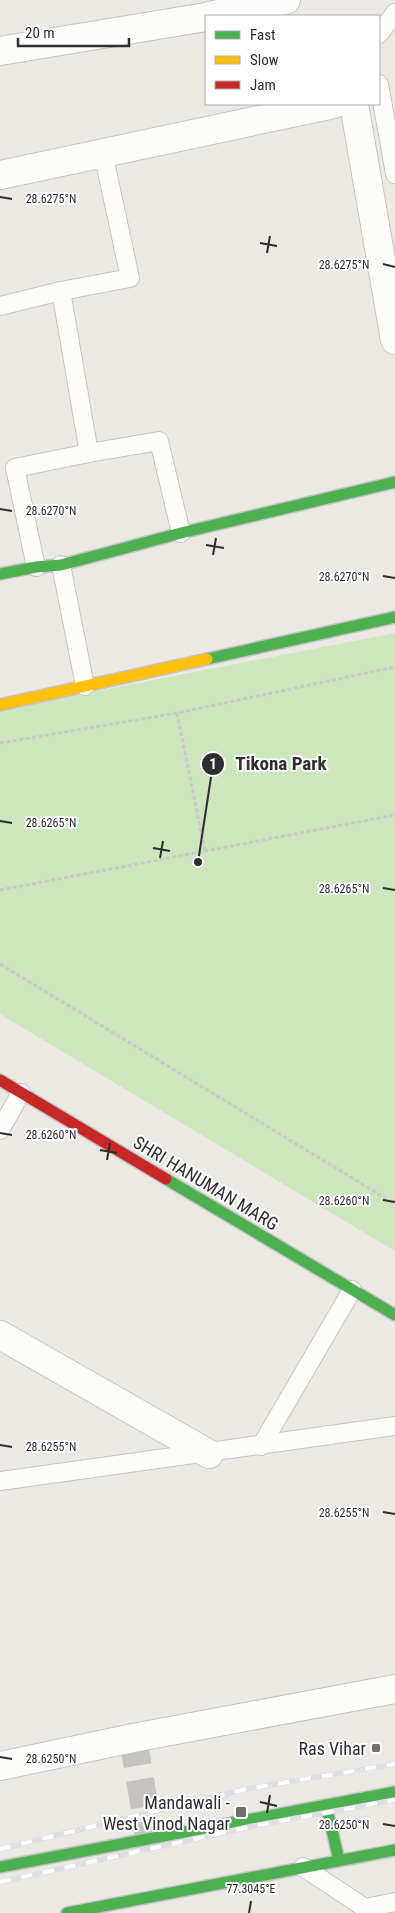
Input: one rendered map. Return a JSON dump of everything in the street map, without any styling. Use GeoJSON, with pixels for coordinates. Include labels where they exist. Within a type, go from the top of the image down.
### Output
{"type":"FeatureCollection","features":[{"type":"Feature","properties":{"kind":"street"},"geometry":{"type":"LineString","coordinates":[[212,15],[286,0]]}},
{"type":"Feature","properties":{"kind":"street"},"geometry":{"type":"LineString","coordinates":[[0,51],[205,16]]}},
{"type":"Feature","properties":{"kind":"street"},"geometry":{"type":"LineString","coordinates":[[0,175],[329,105]]}},
{"type":"Feature","properties":{"kind":"street"},"geometry":{"type":"LineString","coordinates":[[354,105],[395,340]]}},
{"type":"Feature","properties":{"kind":"street"},"geometry":{"type":"LineString","coordinates":[[0,574],[36,567],[62,565],[181,533],[395,482]]}},
{"type":"Feature","properties":{"kind":"street"},"geometry":{"type":"LineString","coordinates":[[0,705],[395,617]]}},
{"type":"Feature","properties":{"kind":"street","name":"SHRI HANUMAN MARG"},"geometry":{"type":"LineString","coordinates":[[0,1080],[395,1315]]}},
{"type":"Feature","properties":{"kind":"street"},"geometry":{"type":"LineString","coordinates":[[0,1334],[209,1454]]}},
{"type":"Feature","properties":{"kind":"street"},"geometry":{"type":"LineString","coordinates":[[0,1766],[133,1738],[395,1689]]}},
{"type":"Feature","properties":{"kind":"street"},"geometry":{"type":"LineString","coordinates":[[0,1867],[395,1792]]}},
{"type":"Feature","properties":{"kind":"street"},"geometry":{"type":"LineString","coordinates":[[326,1805],[340,1860]]}},
{"type":"Feature","properties":{"kind":"street"},"geometry":{"type":"LineString","coordinates":[[67,1913],[395,1850]]}},
{"type":"Feature","properties":{"kind":"lane"},"geometry":{"type":"LineString","coordinates":[[380,33],[395,13]]}},
{"type":"Feature","properties":{"kind":"lane"},"geometry":{"type":"LineString","coordinates":[[380,90],[395,174]]}},
{"type":"Feature","properties":{"kind":"lane"},"geometry":{"type":"LineString","coordinates":[[0,306],[61,291],[130,278],[103,153]]}},
{"type":"Feature","properties":{"kind":"lane"},"geometry":{"type":"LineString","coordinates":[[61,291],[89,453]]}},
{"type":"Feature","properties":{"kind":"lane"},"geometry":{"type":"LineString","coordinates":[[36,567],[15,468],[159,441],[181,533]]}},
{"type":"Feature","properties":{"kind":"lane"},"geometry":{"type":"LineString","coordinates":[[62,565],[85,686]]}},
{"type":"Feature","properties":{"kind":"lane"},"geometry":{"type":"LineString","coordinates":[[0,1130],[21,1093]]}},
{"type":"Feature","properties":{"kind":"lane"},"geometry":{"type":"LineString","coordinates":[[261,1446],[352,1290]]}},
{"type":"Feature","properties":{"kind":"lane"},"geometry":{"type":"LineString","coordinates":[[0,1481],[209,1454],[395,1426]]}},
{"type":"Feature","properties":{"kind":"lane"},"geometry":{"type":"LineString","coordinates":[[303,1868],[365,1908],[395,1902]]}},
{"type":"Feature","properties":{"kind":"path"},"geometry":{"type":"LineString","coordinates":[[0,743],[177,714],[395,667]]}},
{"type":"Feature","properties":{"kind":"path"},"geometry":{"type":"LineString","coordinates":[[177,714],[205,851]]}},
{"type":"Feature","properties":{"kind":"path"},"geometry":{"type":"LineString","coordinates":[[0,890],[395,815]]}},
{"type":"Feature","properties":{"kind":"path"},"geometry":{"type":"LineString","coordinates":[[0,964],[395,1204]]}},
{"type":"Feature","properties":{"kind":"green space"},"geometry":{"type":"Polygon","coordinates":[[[395,633],[395,1251],[0,1014],[0,710],[395,633]]]}},
{"type":"Feature","properties":{"kind":"tunnel"},"geometry":{"type":"LineString","coordinates":[[133,1738],[150,1839]]}},
{"type":"Feature","properties":{"kind":"railway"},"geometry":{"type":"LineString","coordinates":[[0,1849],[246,1789],[395,1764]]}},
{"type":"Feature","properties":{"kind":"railway"},"geometry":{"type":"LineString","coordinates":[[0,1882],[253,1826],[395,1800]]}},
{"type":"Feature","properties":{"kind":"traffic: fast"},"geometry":{"type":"LineString","coordinates":[[0,574],[36,567],[61,565],[181,533],[395,482]]}},
{"type":"Feature","properties":{"kind":"traffic: fast"},"geometry":{"type":"LineString","coordinates":[[207,659],[395,617]]}},
{"type":"Feature","properties":{"kind":"traffic: fast"},"geometry":{"type":"LineString","coordinates":[[166,1179],[395,1315]]}},
{"type":"Feature","properties":{"kind":"traffic: fast"},"geometry":{"type":"LineString","coordinates":[[0,1867],[395,1792]]}},
{"type":"Feature","properties":{"kind":"traffic: fast"},"geometry":{"type":"LineString","coordinates":[[326,1805],[339,1860]]}},
{"type":"Feature","properties":{"kind":"traffic: fast"},"geometry":{"type":"LineString","coordinates":[[67,1913],[395,1850]]}},
{"type":"Feature","properties":{"kind":"traffic: slow"},"geometry":{"type":"LineString","coordinates":[[0,705],[207,659]]}},
{"type":"Feature","properties":{"kind":"traffic: jam"},"geometry":{"type":"LineString","coordinates":[[0,1080],[166,1179]]}},
{"type":"Feature","properties":{"kind":"place","name":"Tikona Park"},"geometry":{"type":"Point","coordinates":[198,862]}},
{"type":"Feature","properties":{"kind":"place","name":"Ras Vihar"},"geometry":{"type":"Point","coordinates":[376,1748]}},
{"type":"Feature","properties":{"kind":"place","name":"Mandawali - West Vinod Nagar"},"geometry":{"type":"Point","coordinates":[241,1812]}}]}
